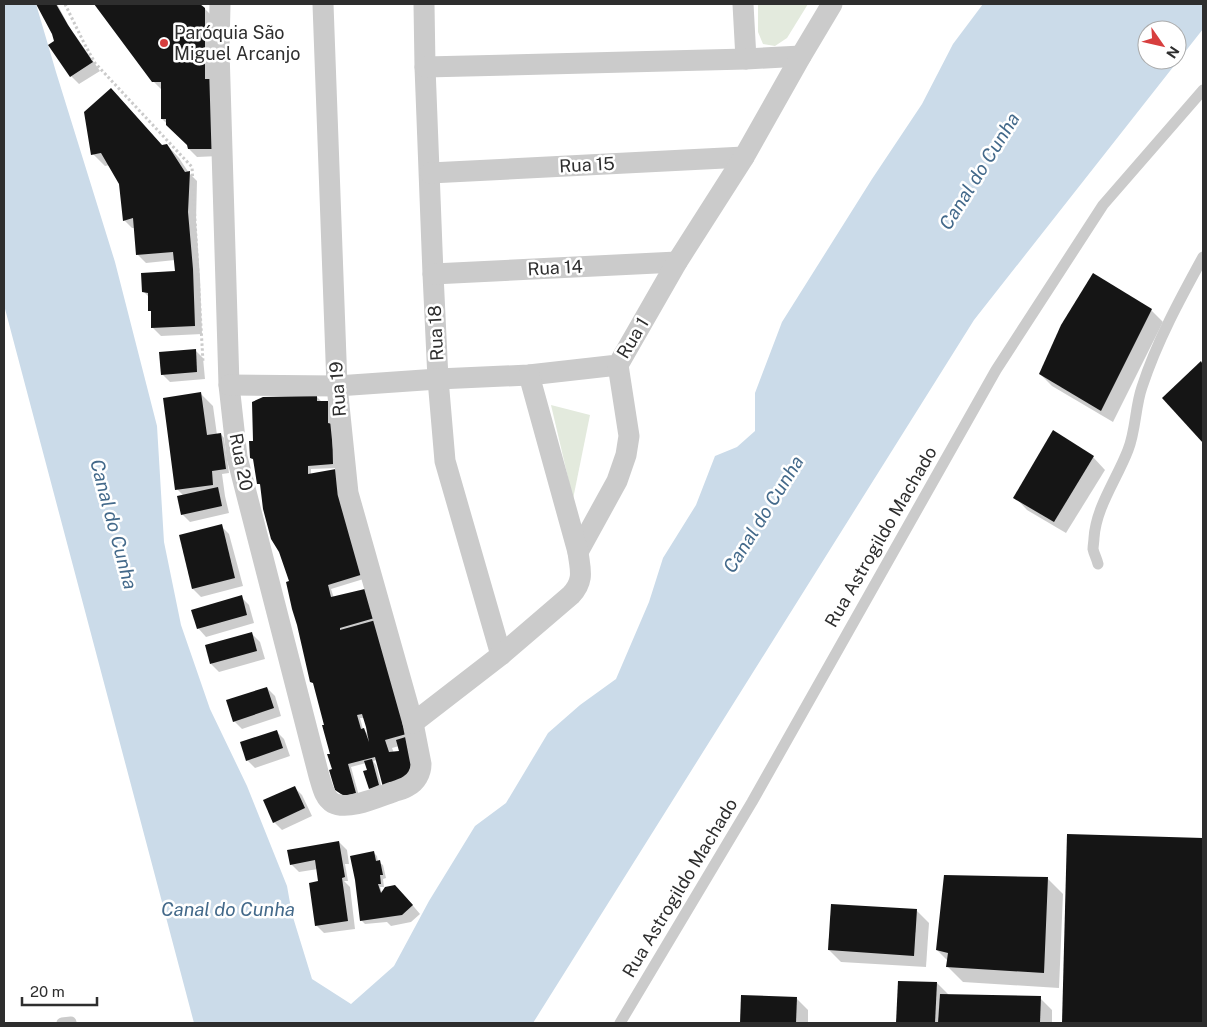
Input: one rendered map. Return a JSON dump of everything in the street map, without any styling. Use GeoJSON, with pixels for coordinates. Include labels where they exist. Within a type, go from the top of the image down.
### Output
{"type":"FeatureCollection","features":[{"type":"Feature","properties":{"kind":"street","name":"Rua 20"},"geometry":{"type":"LineString","coordinates":[[220,4],[219,50],[229,385],[237,457],[319,776],[325,794],[333,803],[345,806],[368,801],[408,786],[419,775],[421,764]]}},
{"type":"Feature","properties":{"kind":"street","name":"Rua 19"},"geometry":{"type":"LineString","coordinates":[[322,4],[337,386],[348,493],[413,723],[421,764]]}},
{"type":"Feature","properties":{"kind":"street","name":"Rua 18"},"geometry":{"type":"LineString","coordinates":[[424,4],[433,274],[438,379],[445,460],[501,655]]}},
{"type":"Feature","properties":{"kind":"street"},"geometry":{"type":"LineString","coordinates":[[743,4],[746,59]]}},
{"type":"Feature","properties":{"kind":"street","name":"Rua 1"},"geometry":{"type":"LineString","coordinates":[[229,385],[337,386],[529,375],[618,364],[677,262],[744,157],[832,4]]}},
{"type":"Feature","properties":{"kind":"street"},"geometry":{"type":"LineString","coordinates":[[425,67],[801,56]]}},
{"type":"Feature","properties":{"kind":"street","name":"Rua 15"},"geometry":{"type":"LineString","coordinates":[[430,173],[744,157]]}},
{"type":"Feature","properties":{"kind":"street","name":"Rua 14"},"geometry":{"type":"LineString","coordinates":[[433,274],[677,262]]}},
{"type":"Feature","properties":{"kind":"street"},"geometry":{"type":"LineString","coordinates":[[578,552],[617,481],[626,455],[629,436],[618,364]]}},
{"type":"Feature","properties":{"kind":"street"},"geometry":{"type":"LineString","coordinates":[[413,723],[501,655],[577,589],[581,576],[578,552],[529,375]]}},
{"type":"Feature","properties":{"kind":"lane","name":"Rua Astrogildo Machado"},"geometry":{"type":"LineString","coordinates":[[620,1023],[752,802],[996,370],[1103,205],[1203,90]]}},
{"type":"Feature","properties":{"kind":"lane"},"geometry":{"type":"LineString","coordinates":[[1098,564],[1093,549],[1094,531],[1100,511],[1129,448],[1141,390],[1158,344],[1180,298],[1203,257]]}},
{"type":"Feature","properties":{"kind":"shaded area"},"geometry":{"type":"Polygon","coordinates":[[[758,4],[808,4],[787,38],[775,46],[763,44],[758,32],[758,4]]]}},
{"type":"Feature","properties":{"kind":"shaded area"},"geometry":{"type":"Polygon","coordinates":[[[551,405],[590,415],[573,499],[551,405]]]}},
{"type":"Feature","properties":{"kind":"water","name":"Canal do Cunha"},"geometry":{"type":"Polygon","coordinates":[[[4,4],[36,4],[115,262],[157,426],[164,542],[181,625],[210,709],[247,786],[287,886],[292,914],[312,979],[351,1004],[394,966],[429,901],[475,826],[506,803],[548,733],[580,705],[616,679],[649,602],[663,558],[696,505],[715,456],[737,447],[755,431],[755,393],[782,322],[872,179],[922,104],[953,44],[983,4],[1203,4],[1203,29],[1187,49],[1187,20],[1137,20],[1137,70],[1171,70],[974,320],[533,1023],[194,1023],[4,305],[4,4]]]}},
{"type":"Feature","properties":{"kind":"building"},"geometry":{"type":"Polygon","coordinates":[[[36,4],[56,4],[93,62],[70,77],[48,45],[54,41],[52,34],[36,4]]]}},
{"type":"Feature","properties":{"kind":"building","name":"Paróquia São Miguel Arcanjo"},"geometry":{"type":"Polygon","coordinates":[[[94,4],[200,4],[205,8],[205,79],[213,79],[212,149],[188,149],[187,145],[166,125],[166,119],[161,119],[161,82],[152,82],[94,4]]]}},
{"type":"Feature","properties":{"kind":"building"},"geometry":{"type":"Polygon","coordinates":[[[111,88],[162,145],[167,144],[185,172],[190,171],[188,212],[195,326],[151,328],[151,311],[148,311],[148,293],[142,292],[141,273],[175,271],[173,252],[136,255],[133,218],[123,221],[119,184],[101,153],[91,155],[84,112],[111,88]]]}},
{"type":"Feature","properties":{"kind":"building"},"geometry":{"type":"Polygon","coordinates":[[[1093,273],[1152,309],[1101,411],[1039,374],[1061,325],[1093,273]]]}},
{"type":"Feature","properties":{"kind":"building"},"geometry":{"type":"Polygon","coordinates":[[[196,349],[197,372],[161,375],[159,352],[196,349]]]}},
{"type":"Feature","properties":{"kind":"building"},"geometry":{"type":"Polygon","coordinates":[[[1201,361],[1203,365],[1203,443],[1162,398],[1201,361]]]}},
{"type":"Feature","properties":{"kind":"building"},"geometry":{"type":"Polygon","coordinates":[[[201,392],[207,435],[221,433],[226,469],[212,471],[213,485],[175,490],[163,398],[201,392]]]}},
{"type":"Feature","properties":{"kind":"building"},"geometry":{"type":"Polygon","coordinates":[[[317,396],[317,401],[328,401],[328,423],[332,424],[333,464],[308,466],[308,474],[336,469],[367,573],[328,585],[331,597],[369,588],[378,617],[340,628],[340,630],[376,620],[410,733],[385,740],[389,752],[399,751],[396,740],[412,735],[413,775],[383,787],[375,757],[348,764],[356,793],[344,796],[335,790],[329,770],[332,769],[327,754],[330,754],[322,725],[324,725],[313,683],[310,682],[292,609],[286,582],[289,581],[279,552],[271,539],[263,509],[260,484],[257,484],[253,459],[250,458],[249,441],[253,441],[252,402],[263,397],[317,396]],[[362,714],[357,715],[361,729],[364,728],[369,742],[362,714]]]}},
{"type":"Feature","properties":{"kind":"building"},"geometry":{"type":"Polygon","coordinates":[[[1053,430],[1094,456],[1054,522],[1013,498],[1053,430]]]}},
{"type":"Feature","properties":{"kind":"building"},"geometry":{"type":"Polygon","coordinates":[[[218,487],[222,506],[181,515],[177,496],[218,487]]]}},
{"type":"Feature","properties":{"kind":"building"},"geometry":{"type":"Polygon","coordinates":[[[222,524],[235,578],[192,589],[179,535],[222,524]]]}},
{"type":"Feature","properties":{"kind":"building"},"geometry":{"type":"Polygon","coordinates":[[[242,595],[247,615],[197,629],[191,610],[242,595]]]}},
{"type":"Feature","properties":{"kind":"building"},"geometry":{"type":"Polygon","coordinates":[[[252,632],[257,651],[210,664],[205,645],[252,632]]]}},
{"type":"Feature","properties":{"kind":"building"},"geometry":{"type":"Polygon","coordinates":[[[267,687],[274,708],[233,722],[226,700],[267,687]]]}},
{"type":"Feature","properties":{"kind":"building"},"geometry":{"type":"Polygon","coordinates":[[[277,730],[283,748],[246,761],[240,742],[277,730]]]}},
{"type":"Feature","properties":{"kind":"building"},"geometry":{"type":"Polygon","coordinates":[[[372,759],[379,785],[369,789],[363,771],[367,770],[364,761],[372,759]]]}},
{"type":"Feature","properties":{"kind":"building"},"geometry":{"type":"Polygon","coordinates":[[[295,786],[305,808],[273,823],[263,800],[295,786]]]}},
{"type":"Feature","properties":{"kind":"building"},"geometry":{"type":"Polygon","coordinates":[[[1067,834],[1203,838],[1203,1023],[1062,1023],[1067,834]]]}},
{"type":"Feature","properties":{"kind":"building"},"geometry":{"type":"Polygon","coordinates":[[[339,841],[345,877],[342,878],[348,921],[315,926],[309,883],[318,881],[315,860],[290,865],[287,850],[339,841]]]}},
{"type":"Feature","properties":{"kind":"building"},"geometry":{"type":"Polygon","coordinates":[[[374,851],[376,861],[380,860],[383,875],[380,875],[381,884],[378,884],[381,893],[385,887],[395,885],[413,905],[402,915],[360,921],[350,856],[374,851]]]}},
{"type":"Feature","properties":{"kind":"building"},"geometry":{"type":"Polygon","coordinates":[[[944,875],[1048,877],[1044,973],[946,967],[948,953],[936,950],[944,875]]]}},
{"type":"Feature","properties":{"kind":"building"},"geometry":{"type":"Polygon","coordinates":[[[831,904],[917,909],[914,956],[828,950],[831,904]]]}},
{"type":"Feature","properties":{"kind":"building"},"geometry":{"type":"Polygon","coordinates":[[[898,981],[937,982],[935,1023],[896,1023],[898,981]]]}},
{"type":"Feature","properties":{"kind":"building"},"geometry":{"type":"Polygon","coordinates":[[[940,994],[1041,996],[1040,1023],[938,1023],[940,994]]]}},
{"type":"Feature","properties":{"kind":"building"},"geometry":{"type":"Polygon","coordinates":[[[741,995],[797,997],[796,1023],[740,1023],[741,995]]]}},
{"type":"Feature","properties":{"kind":"place","name":"Paróquia São Miguel Arcanjo"},"geometry":{"type":"Point","coordinates":[164,43]}}]}
